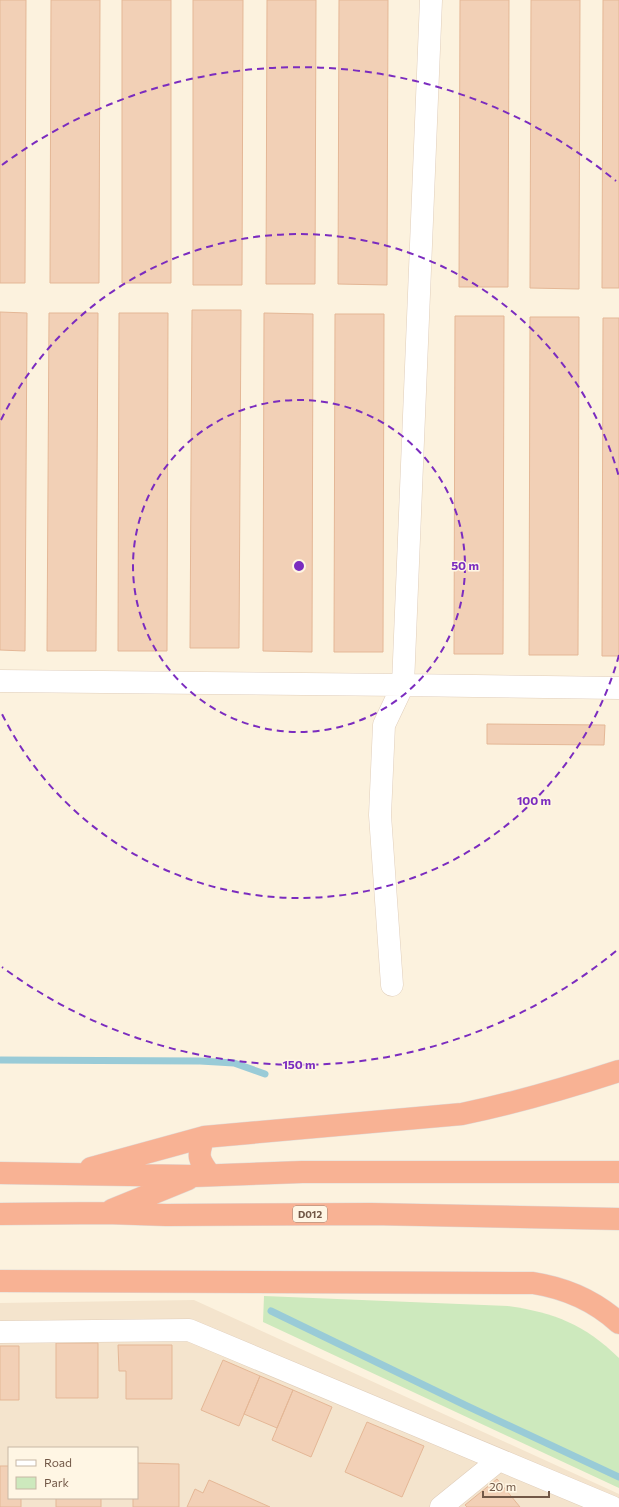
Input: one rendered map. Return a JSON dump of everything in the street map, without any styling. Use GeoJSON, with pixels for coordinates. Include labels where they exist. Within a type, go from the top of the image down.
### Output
{"type":"FeatureCollection","features":[{"type":"Feature","properties":{"kind":"highway"},"geometry":{"type":"LineString","coordinates":[[74,1173],[122,1158],[204,1137],[462,1114],[499,1107],[570,1087],[619,1071]]}},
{"type":"Feature","properties":{"kind":"highway"},"geometry":{"type":"LineString","coordinates":[[202,1176],[201,1163],[198,1158],[199,1150],[204,1137]]}},
{"type":"Feature","properties":{"kind":"highway"},"geometry":{"type":"LineString","coordinates":[[0,1172],[202,1176],[302,1172],[619,1172]]}},
{"type":"Feature","properties":{"kind":"highway"},"geometry":{"type":"LineString","coordinates":[[106,1213],[202,1176]]}},
{"type":"Feature","properties":{"kind":"highway","name":"D012"},"geometry":{"type":"LineString","coordinates":[[0,1214],[371,1214],[619,1219]]}},
{"type":"Feature","properties":{"kind":"highway"},"geometry":{"type":"LineString","coordinates":[[0,1281],[533,1283],[552,1286],[588,1300],[619,1323]]}},
{"type":"Feature","properties":{"kind":"street"},"geometry":{"type":"LineString","coordinates":[[392,985],[380,815],[384,725],[404,685],[431,0]]}},
{"type":"Feature","properties":{"kind":"street"},"geometry":{"type":"LineString","coordinates":[[0,681],[619,688]]}},
{"type":"Feature","properties":{"kind":"street"},"geometry":{"type":"LineString","coordinates":[[0,1332],[189,1330],[612,1507]]}},
{"type":"Feature","properties":{"kind":"street"},"geometry":{"type":"LineString","coordinates":[[441,1507],[499,1460]]}},
{"type":"Feature","properties":{"kind":"shaded area"},"geometry":{"type":"Polygon","coordinates":[[[194,1300],[619,1494],[619,1507],[0,1507],[0,1303],[194,1300]]]}},
{"type":"Feature","properties":{"kind":"green space"},"geometry":{"type":"Polygon","coordinates":[[[264,1296],[508,1306],[540,1312],[581,1328],[606,1346],[619,1358],[619,1488],[263,1322],[264,1296]]]}},
{"type":"Feature","properties":{"kind":"building"},"geometry":{"type":"Polygon","coordinates":[[[0,0],[26,0],[25,283],[0,283],[0,0]]]}},
{"type":"Feature","properties":{"kind":"building"},"geometry":{"type":"Polygon","coordinates":[[[51,0],[100,0],[99,283],[50,283],[51,0]]]}},
{"type":"Feature","properties":{"kind":"building"},"geometry":{"type":"Polygon","coordinates":[[[122,0],[171,0],[171,283],[122,283],[122,0]]]}},
{"type":"Feature","properties":{"kind":"building"},"geometry":{"type":"Polygon","coordinates":[[[193,0],[243,0],[242,285],[193,285],[193,0]]]}},
{"type":"Feature","properties":{"kind":"building"},"geometry":{"type":"Polygon","coordinates":[[[267,0],[316,0],[315,284],[266,284],[267,0]]]}},
{"type":"Feature","properties":{"kind":"building"},"geometry":{"type":"Polygon","coordinates":[[[339,0],[388,0],[387,285],[338,284],[339,0]]]}},
{"type":"Feature","properties":{"kind":"building"},"geometry":{"type":"Polygon","coordinates":[[[460,0],[509,0],[508,287],[459,287],[460,0]]]}},
{"type":"Feature","properties":{"kind":"building"},"geometry":{"type":"Polygon","coordinates":[[[531,0],[580,0],[579,289],[530,288],[531,0]]]}},
{"type":"Feature","properties":{"kind":"building"},"geometry":{"type":"Polygon","coordinates":[[[603,0],[619,0],[619,288],[602,288],[603,0]]]}},
{"type":"Feature","properties":{"kind":"building"},"geometry":{"type":"Polygon","coordinates":[[[192,310],[241,310],[239,648],[190,648],[192,310]]]}},
{"type":"Feature","properties":{"kind":"building"},"geometry":{"type":"Polygon","coordinates":[[[0,312],[27,313],[25,651],[0,650],[0,312]]]}},
{"type":"Feature","properties":{"kind":"building"},"geometry":{"type":"Polygon","coordinates":[[[49,313],[98,313],[96,651],[47,651],[49,313]]]}},
{"type":"Feature","properties":{"kind":"building"},"geometry":{"type":"Polygon","coordinates":[[[119,313],[168,313],[167,651],[118,651],[119,313]]]}},
{"type":"Feature","properties":{"kind":"building"},"geometry":{"type":"Polygon","coordinates":[[[264,313],[313,314],[312,652],[263,651],[264,313]]]}},
{"type":"Feature","properties":{"kind":"building"},"geometry":{"type":"Polygon","coordinates":[[[335,314],[384,314],[383,652],[334,652],[335,314]]]}},
{"type":"Feature","properties":{"kind":"building"},"geometry":{"type":"Polygon","coordinates":[[[455,316],[504,316],[503,654],[454,654],[455,316]]]}},
{"type":"Feature","properties":{"kind":"building"},"geometry":{"type":"Polygon","coordinates":[[[530,317],[579,317],[578,655],[529,655],[530,317]]]}},
{"type":"Feature","properties":{"kind":"building"},"geometry":{"type":"Polygon","coordinates":[[[603,318],[619,318],[619,656],[602,656],[603,318]]]}},
{"type":"Feature","properties":{"kind":"building"},"geometry":{"type":"Polygon","coordinates":[[[487,724],[605,725],[604,745],[487,744],[487,724]]]}},
{"type":"Feature","properties":{"kind":"building"},"geometry":{"type":"Polygon","coordinates":[[[56,1343],[98,1343],[98,1398],[56,1398],[56,1343]]]}},
{"type":"Feature","properties":{"kind":"building"},"geometry":{"type":"Polygon","coordinates":[[[118,1345],[172,1345],[172,1399],[126,1399],[126,1371],[119,1371],[118,1345]]]}},
{"type":"Feature","properties":{"kind":"building"},"geometry":{"type":"Polygon","coordinates":[[[0,1346],[19,1346],[19,1400],[0,1400],[0,1346]]]}},
{"type":"Feature","properties":{"kind":"building"},"geometry":{"type":"Polygon","coordinates":[[[223,1360],[260,1376],[239,1426],[201,1410],[223,1360]]]}},
{"type":"Feature","properties":{"kind":"building"},"geometry":{"type":"Polygon","coordinates":[[[260,1376],[293,1390],[277,1428],[244,1414],[260,1376]]]}},
{"type":"Feature","properties":{"kind":"building"},"geometry":{"type":"Polygon","coordinates":[[[293,1390],[332,1407],[311,1457],[272,1440],[293,1390]]]}},
{"type":"Feature","properties":{"kind":"building"},"geometry":{"type":"Polygon","coordinates":[[[367,1422],[424,1446],[402,1497],[345,1472],[367,1422]]]}},
{"type":"Feature","properties":{"kind":"building"},"geometry":{"type":"Polygon","coordinates":[[[138,1463],[179,1464],[179,1507],[133,1507],[133,1499],[138,1499],[138,1463]]]}},
{"type":"Feature","properties":{"kind":"building"},"geometry":{"type":"Polygon","coordinates":[[[0,1466],[8,1466],[8,1499],[21,1499],[21,1507],[0,1507],[0,1466]]]}},
{"type":"Feature","properties":{"kind":"building"},"geometry":{"type":"Polygon","coordinates":[[[497,1479],[520,1507],[467,1507],[465,1505],[497,1479]]]}},
{"type":"Feature","properties":{"kind":"building"},"geometry":{"type":"Polygon","coordinates":[[[209,1480],[270,1507],[187,1507],[195,1489],[203,1493],[209,1480]]]}},
{"type":"Feature","properties":{"kind":"building"},"geometry":{"type":"Polygon","coordinates":[[[56,1499],[101,1499],[101,1507],[56,1507],[56,1499]]]}},
{"type":"Feature","properties":{"kind":"waterway"},"geometry":{"type":"LineString","coordinates":[[0,1060],[200,1061],[234,1063],[265,1074]]}},
{"type":"Feature","properties":{"kind":"waterway"},"geometry":{"type":"LineString","coordinates":[[271,1311],[467,1406],[619,1477]]}}]}
